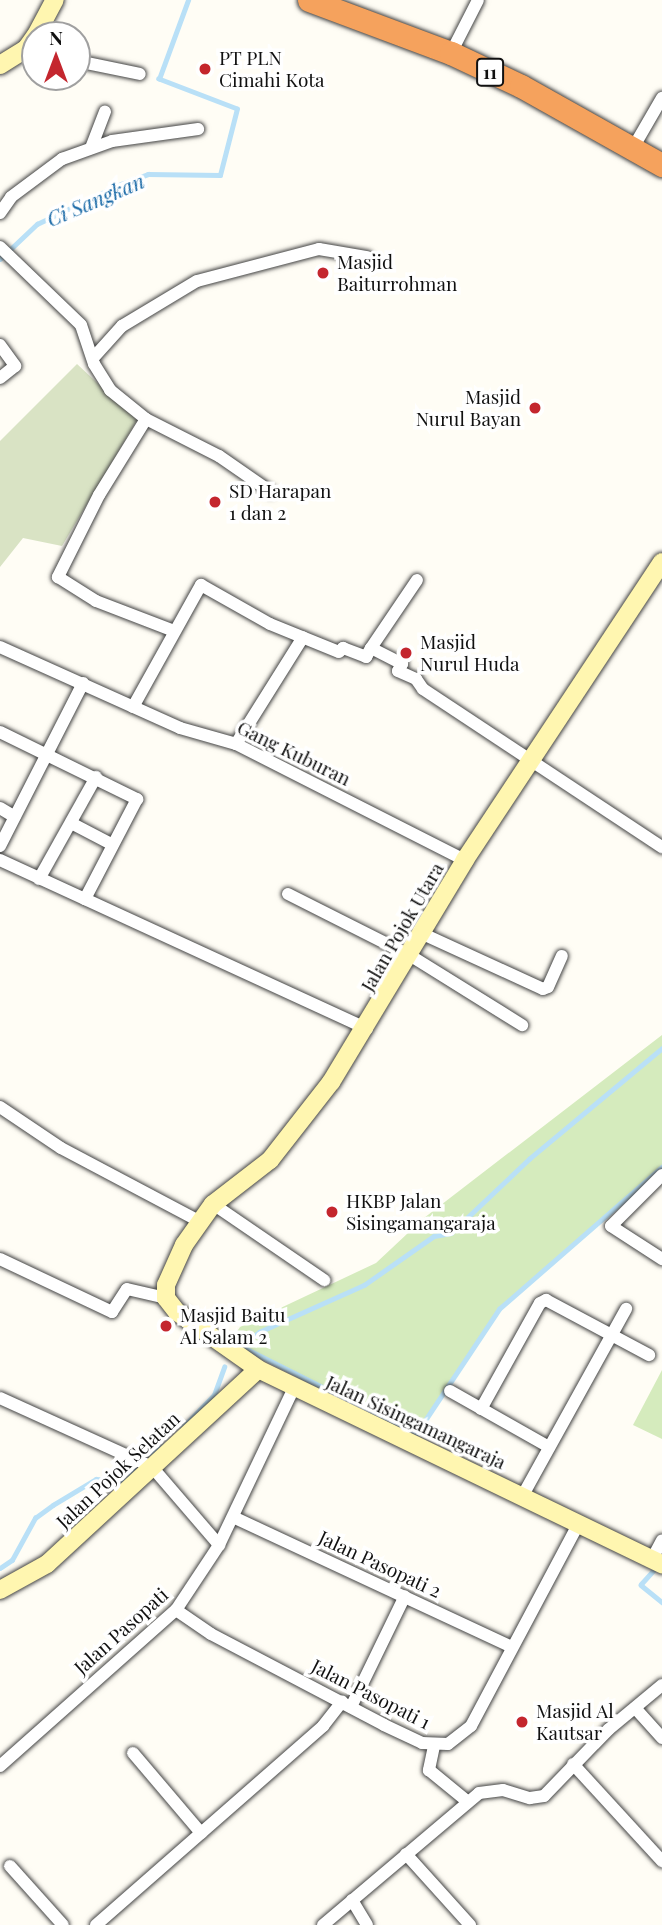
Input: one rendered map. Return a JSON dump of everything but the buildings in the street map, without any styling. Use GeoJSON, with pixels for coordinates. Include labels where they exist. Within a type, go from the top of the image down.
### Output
{"type":"FeatureCollection","features":[{"type":"Feature","properties":{"kind":"highway","name":"11"},"geometry":{"type":"LineString","coordinates":[[309,0],[451,53],[662,165]]}},
{"type":"Feature","properties":{"kind":"main road"},"geometry":{"type":"LineString","coordinates":[[44,21],[55,0]]}},
{"type":"Feature","properties":{"kind":"main road"},"geometry":{"type":"LineString","coordinates":[[0,65],[21,51]]}},
{"type":"Feature","properties":{"kind":"main road","name":"Jalan Pojok Utara"},"geometry":{"type":"LineString","coordinates":[[166,1297],[172,1265],[199,1222],[213,1204],[270,1160],[288,1140],[367,1028],[465,860],[662,562]]}},
{"type":"Feature","properties":{"kind":"main road","name":"Jalan Sisingamangaraja"},"geometry":{"type":"LineString","coordinates":[[166,1297],[177,1312],[258,1369],[657,1561]]}},
{"type":"Feature","properties":{"kind":"main road","name":"Jalan Pojok Selatan"},"geometry":{"type":"LineString","coordinates":[[0,1591],[47,1564],[258,1369]]}},
{"type":"Feature","properties":{"kind":"street"},"geometry":{"type":"LineString","coordinates":[[451,53],[478,0]]}},
{"type":"Feature","properties":{"kind":"street"},"geometry":{"type":"LineString","coordinates":[[91,64],[140,74]]}},
{"type":"Feature","properties":{"kind":"street"},"geometry":{"type":"LineString","coordinates":[[633,148],[662,98]]}},
{"type":"Feature","properties":{"kind":"street"},"geometry":{"type":"LineString","coordinates":[[91,148],[105,112]]}},
{"type":"Feature","properties":{"kind":"street"},"geometry":{"type":"LineString","coordinates":[[0,213],[35,176],[91,148],[156,132],[198,129]]}},
{"type":"Feature","properties":{"kind":"street"},"geometry":{"type":"LineString","coordinates":[[94,357],[122,326],[197,281],[320,248],[367,257]]}},
{"type":"Feature","properties":{"kind":"street"},"geometry":{"type":"LineString","coordinates":[[6,252],[81,325],[110,390],[146,419],[219,456],[271,492]]}},
{"type":"Feature","properties":{"kind":"street"},"geometry":{"type":"LineString","coordinates":[[0,345],[15,366],[0,379]]}},
{"type":"Feature","properties":{"kind":"street"},"geometry":{"type":"LineString","coordinates":[[146,419],[99,495],[58,577],[96,601],[174,631]]}},
{"type":"Feature","properties":{"kind":"street"},"geometry":{"type":"LineString","coordinates":[[133,707],[201,585],[303,637],[339,652],[344,648],[366,657],[417,580]]}},
{"type":"Feature","properties":{"kind":"street"},"geometry":{"type":"LineString","coordinates":[[236,744],[303,637]]}},
{"type":"Feature","properties":{"kind":"street","name":"Gang Kuburan"},"geometry":{"type":"LineString","coordinates":[[0,647],[180,728],[236,744],[465,860]]}},
{"type":"Feature","properties":{"kind":"street"},"geometry":{"type":"LineString","coordinates":[[371,648],[402,664],[398,671],[416,679],[423,689],[529,762],[662,846]]}},
{"type":"Feature","properties":{"kind":"street"},"geometry":{"type":"LineString","coordinates":[[0,846],[83,683]]}},
{"type":"Feature","properties":{"kind":"street"},"geometry":{"type":"LineString","coordinates":[[0,732],[135,796],[138,802],[85,899]]}},
{"type":"Feature","properties":{"kind":"street"},"geometry":{"type":"LineString","coordinates":[[39,879],[96,777]]}},
{"type":"Feature","properties":{"kind":"street"},"geometry":{"type":"LineString","coordinates":[[0,808],[15,817]]}},
{"type":"Feature","properties":{"kind":"street"},"geometry":{"type":"LineString","coordinates":[[71,823],[113,845]]}},
{"type":"Feature","properties":{"kind":"street"},"geometry":{"type":"LineString","coordinates":[[0,860],[367,1028]]}},
{"type":"Feature","properties":{"kind":"street"},"geometry":{"type":"LineString","coordinates":[[288,894],[411,956],[522,1026]]}},
{"type":"Feature","properties":{"kind":"street"},"geometry":{"type":"LineString","coordinates":[[423,934],[543,989],[548,987],[562,956]]}},
{"type":"Feature","properties":{"kind":"street"},"geometry":{"type":"LineString","coordinates":[[0,1107],[61,1148],[199,1222]]}},
{"type":"Feature","properties":{"kind":"street"},"geometry":{"type":"LineString","coordinates":[[662,1175],[611,1226],[662,1259]]}},
{"type":"Feature","properties":{"kind":"street"},"geometry":{"type":"LineString","coordinates":[[213,1204],[324,1280]]}},
{"type":"Feature","properties":{"kind":"street"},"geometry":{"type":"LineString","coordinates":[[0,1259],[112,1312],[127,1289],[166,1297]]}},
{"type":"Feature","properties":{"kind":"street"},"geometry":{"type":"LineString","coordinates":[[481,1409],[540,1303],[552,1300],[649,1355]]}},
{"type":"Feature","properties":{"kind":"street"},"geometry":{"type":"LineString","coordinates":[[523,1495],[626,1309]]}},
{"type":"Feature","properties":{"kind":"street","name":"Jalan Pasopati"},"geometry":{"type":"LineString","coordinates":[[0,1766],[176,1610],[219,1545],[294,1388]]}},
{"type":"Feature","properties":{"kind":"street"},"geometry":{"type":"LineString","coordinates":[[450,1391],[550,1447]]}},
{"type":"Feature","properties":{"kind":"street"},"geometry":{"type":"LineString","coordinates":[[0,1398],[152,1467],[219,1545]]}},
{"type":"Feature","properties":{"kind":"street","name":"Jalan Pasopati 2"},"geometry":{"type":"LineString","coordinates":[[233,1517],[512,1647]]}},
{"type":"Feature","properties":{"kind":"street","name":"Jalan Pasopati 1"},"geometry":{"type":"LineString","coordinates":[[176,1610],[211,1634],[346,1705],[434,1746],[447,1744],[471,1726],[579,1523]]}},
{"type":"Feature","properties":{"kind":"street"},"geometry":{"type":"LineString","coordinates":[[657,1561],[662,1540]]}},
{"type":"Feature","properties":{"kind":"street"},"geometry":{"type":"LineString","coordinates":[[96,1925],[346,1705],[405,1596]]}},
{"type":"Feature","properties":{"kind":"street"},"geometry":{"type":"LineString","coordinates":[[323,1925],[468,1802],[487,1790],[530,1798],[544,1796],[573,1764],[662,1685]]}},
{"type":"Feature","properties":{"kind":"street"},"geometry":{"type":"LineString","coordinates":[[636,1709],[662,1738]]}},
{"type":"Feature","properties":{"kind":"street"},"geometry":{"type":"LineString","coordinates":[[434,1746],[429,1770],[468,1802]]}},
{"type":"Feature","properties":{"kind":"street"},"geometry":{"type":"LineString","coordinates":[[133,1754],[201,1833]]}},
{"type":"Feature","properties":{"kind":"street"},"geometry":{"type":"LineString","coordinates":[[573,1764],[662,1861]]}},
{"type":"Feature","properties":{"kind":"street"},"geometry":{"type":"LineString","coordinates":[[406,1854],[470,1925]]}},
{"type":"Feature","properties":{"kind":"street"},"geometry":{"type":"LineString","coordinates":[[10,1866],[63,1925]]}},
{"type":"Feature","properties":{"kind":"street"},"geometry":{"type":"LineString","coordinates":[[352,1900],[367,1925]]}},
{"type":"Feature","properties":{"kind":"green space"},"geometry":{"type":"Polygon","coordinates":[[[77,364],[137,420],[62,546],[23,538],[0,567],[0,441],[77,364]]]}},
{"type":"Feature","properties":{"kind":"green space"},"geometry":{"type":"Polygon","coordinates":[[[662,1035],[662,1167],[499,1309],[417,1432],[230,1342],[240,1327],[376,1263],[424,1218],[662,1035]]]}},
{"type":"Feature","properties":{"kind":"green space"},"geometry":{"type":"Polygon","coordinates":[[[662,1370],[662,1439],[633,1425],[662,1370]]]}},
{"type":"Feature","properties":{"kind":"waterway","name":"Ci Sangkan"},"geometry":{"type":"LineString","coordinates":[[0,259],[37,224],[121,184],[148,174],[220,175],[237,109],[159,79],[188,0]]}},
{"type":"Feature","properties":{"kind":"waterway"},"geometry":{"type":"LineString","coordinates":[[240,1346],[259,1332],[364,1285],[434,1236],[451,1233],[529,1159],[662,1048]]}},
{"type":"Feature","properties":{"kind":"waterway"},"geometry":{"type":"LineString","coordinates":[[241,1346],[416,1434],[499,1309],[662,1167]]}},
{"type":"Feature","properties":{"kind":"waterway"},"geometry":{"type":"LineString","coordinates":[[182,1428],[214,1395],[224,1367]]}},
{"type":"Feature","properties":{"kind":"waterway"},"geometry":{"type":"LineString","coordinates":[[152,1454],[163,1446]]}},
{"type":"Feature","properties":{"kind":"waterway"},"geometry":{"type":"LineString","coordinates":[[0,1568],[12,1560],[35,1518],[96,1479],[126,1481],[136,1469]]}},
{"type":"Feature","properties":{"kind":"waterway"},"geometry":{"type":"LineString","coordinates":[[658,1566],[641,1585],[662,1602]]}},
{"type":"Feature","properties":{"kind":"place","name":"PT PLN Cimahi Kota"},"geometry":{"type":"Point","coordinates":[205,69]}},
{"type":"Feature","properties":{"kind":"place","name":"Masjid Baiturrohman"},"geometry":{"type":"Point","coordinates":[323,273]}},
{"type":"Feature","properties":{"kind":"place","name":"Masjid Nurul Bayan"},"geometry":{"type":"Point","coordinates":[535,408]}},
{"type":"Feature","properties":{"kind":"place","name":"SD Harapan 1 dan 2"},"geometry":{"type":"Point","coordinates":[215,502]}},
{"type":"Feature","properties":{"kind":"place","name":"Masjid Nurul Huda"},"geometry":{"type":"Point","coordinates":[406,653]}},
{"type":"Feature","properties":{"kind":"place","name":"HKBP Jalan Sisingamangaraja"},"geometry":{"type":"Point","coordinates":[332,1212]}},
{"type":"Feature","properties":{"kind":"place","name":"Masjid Baitu Al Salam 2"},"geometry":{"type":"Point","coordinates":[166,1326]}},
{"type":"Feature","properties":{"kind":"place","name":"Masjid Al Kautsar"},"geometry":{"type":"Point","coordinates":[522,1722]}}]}
